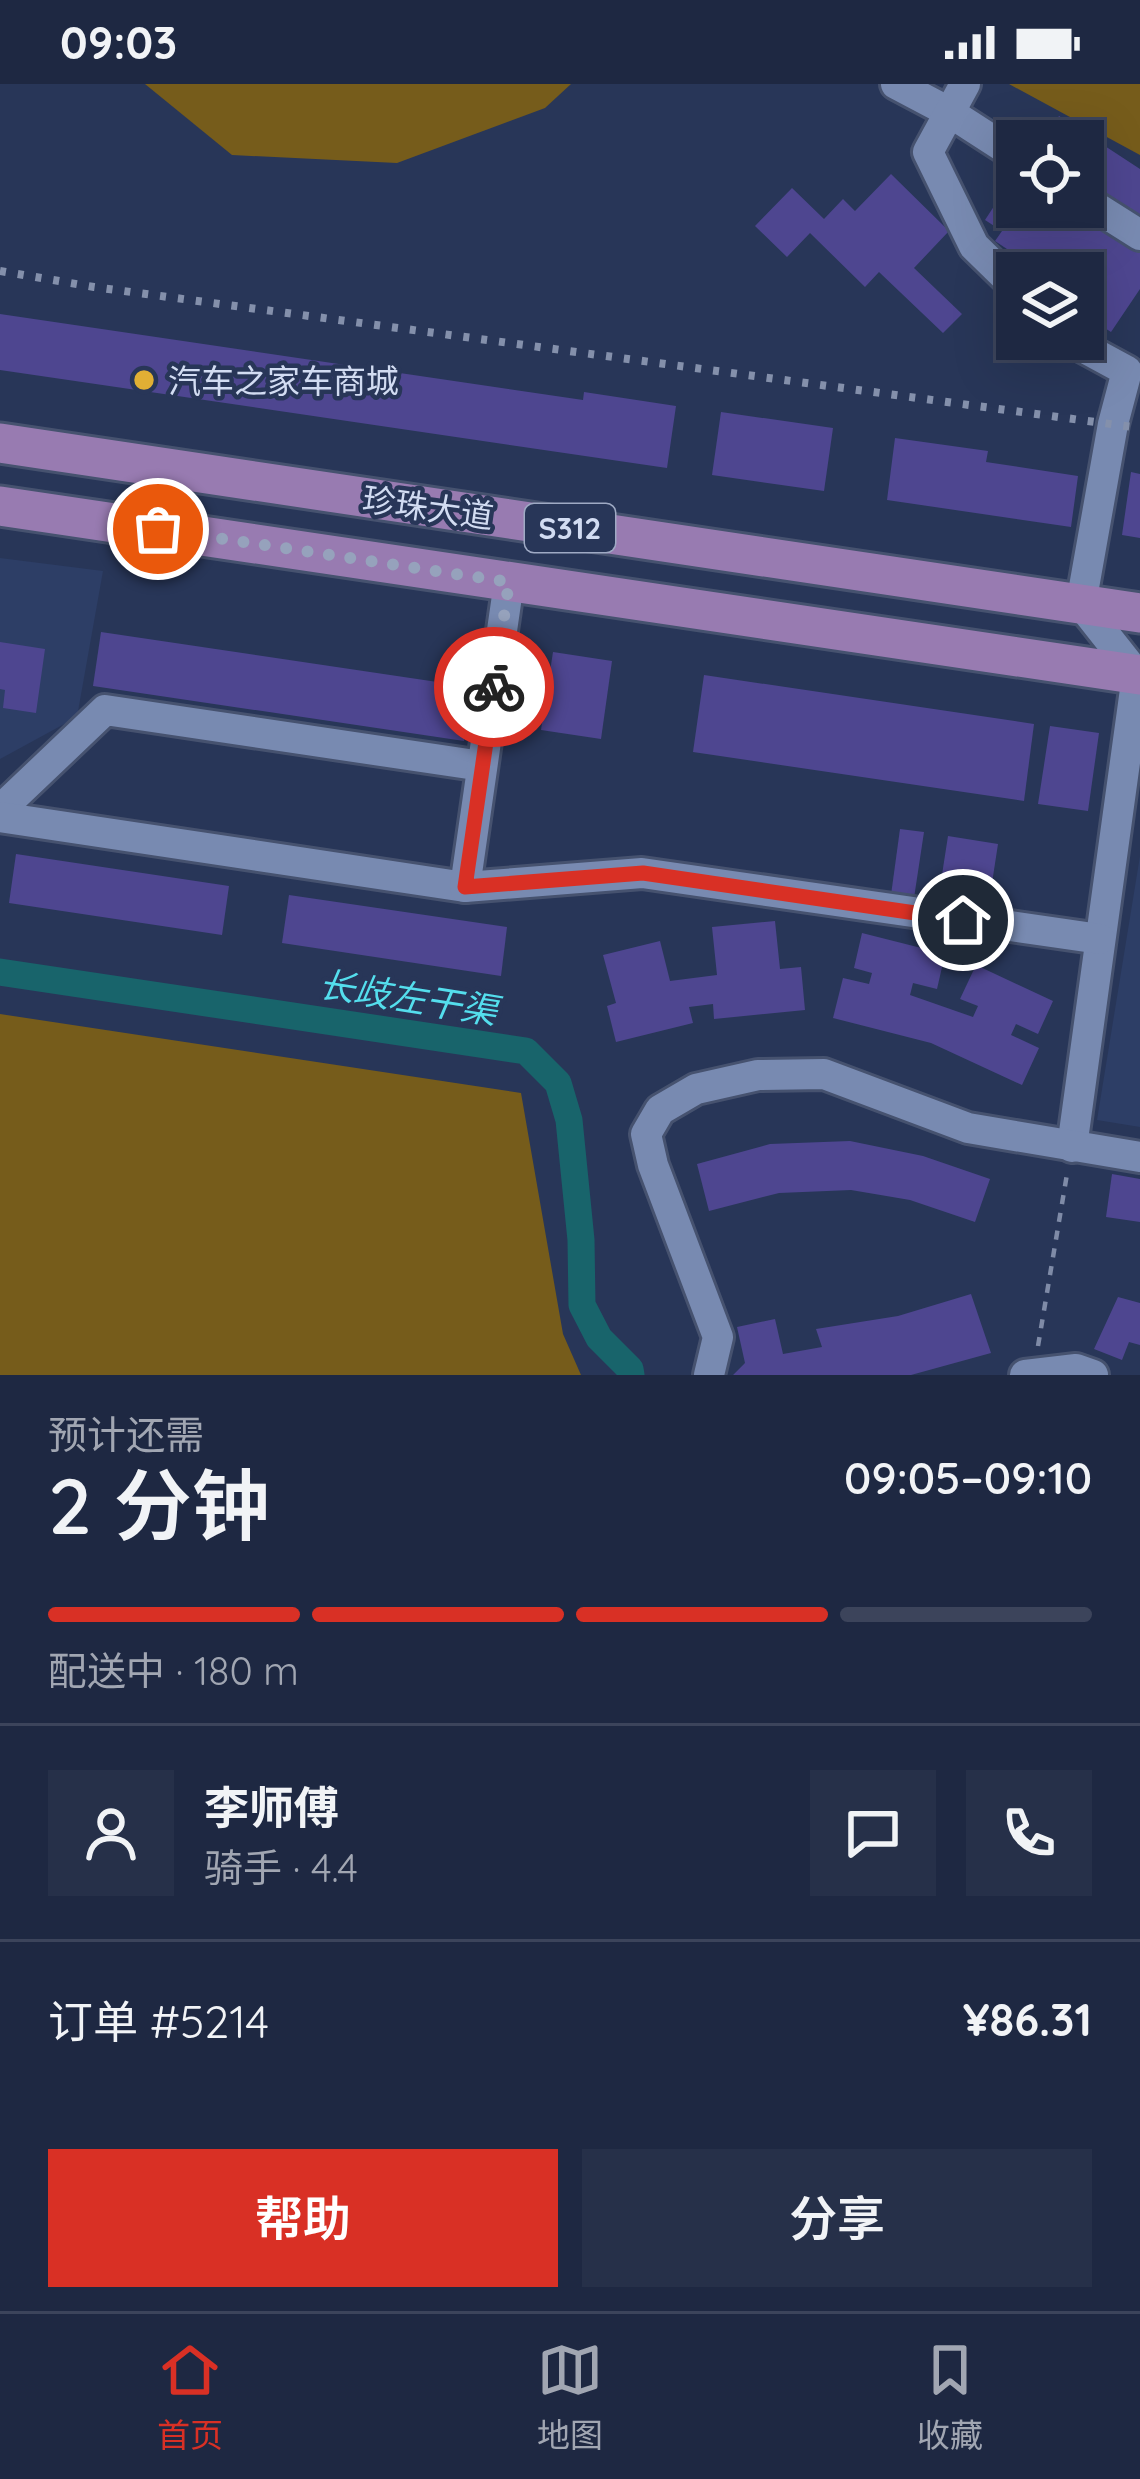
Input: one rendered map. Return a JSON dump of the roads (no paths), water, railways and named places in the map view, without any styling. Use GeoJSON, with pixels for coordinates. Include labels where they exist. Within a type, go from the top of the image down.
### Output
{"type":"FeatureCollection","features":[{"type":"Feature","properties":{"kind":"main road","name":"珍珠大道"},"geometry":{"type":"LineString","coordinates":[[0,443],[1140,613]]}},
{"type":"Feature","properties":{"kind":"main road"},"geometry":{"type":"LineString","coordinates":[[70,516],[78,455]]}},
{"type":"Feature","properties":{"kind":"main road","name":"珍珠大道"},"geometry":{"type":"LineString","coordinates":[[0,506],[1138,675]]}},
{"type":"Feature","properties":{"kind":"street"},"geometry":{"type":"LineString","coordinates":[[896,84],[996,142]]}},
{"type":"Feature","properties":{"kind":"street"},"geometry":{"type":"LineString","coordinates":[[964,84],[928,152],[974,246],[996,267]]}},
{"type":"Feature","properties":{"kind":"street"},"geometry":{"type":"LineString","coordinates":[[1104,213],[1140,236]]}},
{"type":"Feature","properties":{"kind":"street"},"geometry":{"type":"LineString","coordinates":[[1072,1147],[1138,675],[1082,604],[1127,370],[1104,358]]}},
{"type":"Feature","properties":{"kind":"street"},"geometry":{"type":"LineString","coordinates":[[465,887],[509,582]]}},
{"type":"Feature","properties":{"kind":"street"},"geometry":{"type":"LineString","coordinates":[[0,814],[106,710],[482,766]]}},
{"type":"Feature","properties":{"kind":"street"},"geometry":{"type":"LineString","coordinates":[[0,814],[465,887],[643,873],[1100,939]]}},
{"type":"Feature","properties":{"kind":"street"},"geometry":{"type":"LineString","coordinates":[[709,1375],[718,1337],[652,1166],[646,1134],[660,1110],[696,1089],[758,1075],[824,1074],[968,1127],[1140,1157]]}},
{"type":"Feature","properties":{"kind":"street"},"geometry":{"type":"LineString","coordinates":[[1029,1373],[1076,1369],[1093,1375]]}},
{"type":"Feature","properties":{"kind":"waterway","name":"长歧左干渠"},"geometry":{"type":"LineString","coordinates":[[0,972],[526,1051],[558,1083],[569,1120],[582,1305],[599,1338],[631,1375]]}},
{"type":"Feature","properties":{"kind":"railway"},"geometry":{"type":"LineString","coordinates":[[0,271],[1140,428]]}},
{"type":"Feature","properties":{"kind":"place","name":"汽车之家车商城"},"geometry":{"type":"Point","coordinates":[144,380]}}]}
